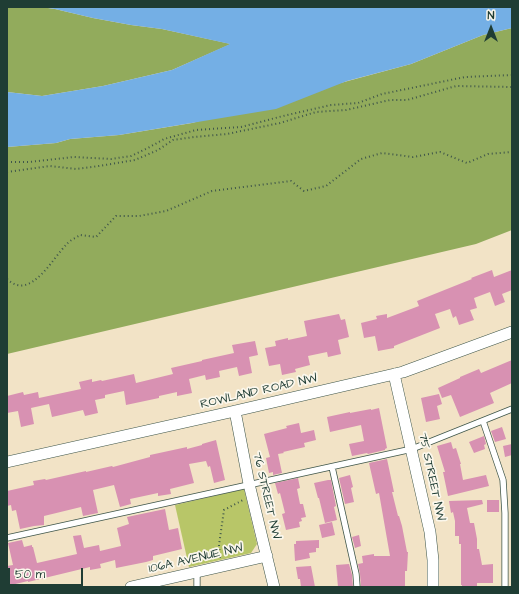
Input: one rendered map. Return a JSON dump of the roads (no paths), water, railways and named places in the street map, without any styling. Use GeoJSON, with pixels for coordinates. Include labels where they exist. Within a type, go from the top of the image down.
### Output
{"type":"FeatureCollection","features":[{"type":"Feature","properties":{"kind":"street","name":"ROWLAND ROAD NW"},"geometry":{"type":"LineString","coordinates":[[7,462],[403,372],[512,332]]}},
{"type":"Feature","properties":{"kind":"street","name":"75 STREET NW"},"geometry":{"type":"LineString","coordinates":[[394,374],[430,532],[433,560],[433,587]]}},
{"type":"Feature","properties":{"kind":"street","name":"76 STREET NW"},"geometry":{"type":"LineString","coordinates":[[234,411],[249,484],[274,587]]}},
{"type":"Feature","properties":{"kind":"street","name":"106A AVENUE NW"},"geometry":{"type":"LineString","coordinates":[[131,587],[267,556]]}},
{"type":"Feature","properties":{"kind":"lane"},"geometry":{"type":"LineString","coordinates":[[7,538],[412,449],[512,409]]}},
{"type":"Feature","properties":{"kind":"lane"},"geometry":{"type":"LineString","coordinates":[[483,421],[503,480],[505,513],[505,587]]}},
{"type":"Feature","properties":{"kind":"lane"},"geometry":{"type":"LineString","coordinates":[[332,467],[356,574],[356,587]]}},
{"type":"Feature","properties":{"kind":"lane"},"geometry":{"type":"LineString","coordinates":[[197,572],[197,587]]}},
{"type":"Feature","properties":{"kind":"water"},"geometry":{"type":"Polygon","coordinates":[[[41,7],[512,7],[512,28],[483,35],[411,64],[347,81],[276,109],[119,135],[70,139],[56,143],[7,147],[7,92],[42,96],[103,86],[172,70],[230,44],[162,29],[131,25],[41,7]]]}}]}
